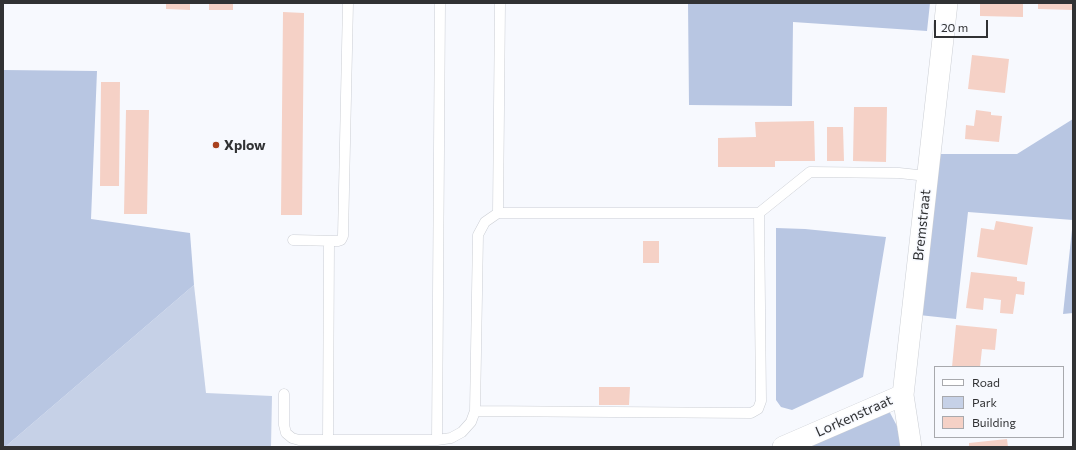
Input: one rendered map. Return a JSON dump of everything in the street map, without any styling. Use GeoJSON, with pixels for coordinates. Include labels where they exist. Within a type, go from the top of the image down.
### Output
{"type":"FeatureCollection","features":[{"type":"Feature","properties":{"kind":"street","name":"Bremstraat"},"geometry":{"type":"LineString","coordinates":[[911,447],[903,395],[947,3]]}},
{"type":"Feature","properties":{"kind":"street","name":"Lorkenstraat"},"geometry":{"type":"LineString","coordinates":[[783,447],[903,395]]}},
{"type":"Feature","properties":{"kind":"lane"},"geometry":{"type":"LineString","coordinates":[[293,240],[338,241],[341,240],[343,236],[348,3]]}},
{"type":"Feature","properties":{"kind":"lane"},"geometry":{"type":"LineString","coordinates":[[438,440],[440,3]]}},
{"type":"Feature","properties":{"kind":"lane"},"geometry":{"type":"LineString","coordinates":[[498,213],[500,3]]}},
{"type":"Feature","properties":{"kind":"lane"},"geometry":{"type":"LineString","coordinates":[[284,394],[284,425],[286,433],[292,438],[299,440],[438,440],[451,438],[462,432],[471,422],[475,411],[478,235],[485,222],[498,213],[759,213],[810,172],[899,173],[927,176]]}},
{"type":"Feature","properties":{"kind":"lane"},"geometry":{"type":"LineString","coordinates":[[475,411],[751,412],[758,409],[761,401],[759,213]]}},
{"type":"Feature","properties":{"kind":"lane"},"geometry":{"type":"LineString","coordinates":[[328,440],[329,241]]}},
{"type":"Feature","properties":{"kind":"green space"},"geometry":{"type":"Polygon","coordinates":[[[194,285],[206,393],[272,396],[271,447],[5,447],[194,285]]]}},
{"type":"Feature","properties":{"kind":"shaded area"},"geometry":{"type":"Polygon","coordinates":[[[688,3],[930,3],[927,31],[793,22],[792,106],[689,105],[688,3]]]}},
{"type":"Feature","properties":{"kind":"shaded area"},"geometry":{"type":"Polygon","coordinates":[[[3,70],[97,71],[91,219],[190,233],[194,285],[5,447],[3,447],[3,70]]]}},
{"type":"Feature","properties":{"kind":"shaded area"},"geometry":{"type":"Polygon","coordinates":[[[1073,119],[1073,220],[968,212],[956,319],[919,315],[938,154],[1017,154],[1073,119]]]}},
{"type":"Feature","properties":{"kind":"shaded area"},"geometry":{"type":"Polygon","coordinates":[[[1073,220],[1073,313],[1063,314],[1073,220]]]}},
{"type":"Feature","properties":{"kind":"shaded area"},"geometry":{"type":"Polygon","coordinates":[[[776,228],[805,229],[886,237],[863,377],[792,410],[781,407],[776,400],[776,228]]]}},
{"type":"Feature","properties":{"kind":"shaded area"},"geometry":{"type":"Polygon","coordinates":[[[888,409],[897,426],[901,447],[799,447],[888,409]]]}},
{"type":"Feature","properties":{"kind":"building"},"geometry":{"type":"Polygon","coordinates":[[[166,3],[190,3],[190,10],[166,9],[166,3]]]}},
{"type":"Feature","properties":{"kind":"building"},"geometry":{"type":"Polygon","coordinates":[[[209,3],[233,3],[233,10],[209,10],[209,3]]]}},
{"type":"Feature","properties":{"kind":"building"},"geometry":{"type":"Polygon","coordinates":[[[980,3],[1023,3],[1023,17],[980,16],[980,3]]]}},
{"type":"Feature","properties":{"kind":"building"},"geometry":{"type":"Polygon","coordinates":[[[1038,3],[1072,3],[1072,10],[1038,9],[1038,3]]]}},
{"type":"Feature","properties":{"kind":"building"},"geometry":{"type":"Polygon","coordinates":[[[283,12],[304,13],[302,215],[281,215],[283,12]]]}},
{"type":"Feature","properties":{"kind":"building"},"geometry":{"type":"Polygon","coordinates":[[[972,55],[1009,59],[1005,93],[968,89],[972,55]]]}},
{"type":"Feature","properties":{"kind":"building"},"geometry":{"type":"Polygon","coordinates":[[[101,82],[120,82],[119,186],[100,186],[101,82]]]}},
{"type":"Feature","properties":{"kind":"building"},"geometry":{"type":"Polygon","coordinates":[[[854,107],[887,107],[886,162],[853,161],[854,107]]]}},
{"type":"Feature","properties":{"kind":"building"},"geometry":{"type":"Polygon","coordinates":[[[126,110],[149,110],[147,214],[124,214],[126,110]]]}},
{"type":"Feature","properties":{"kind":"building"},"geometry":{"type":"Polygon","coordinates":[[[976,110],[991,112],[991,115],[1002,116],[999,142],[965,139],[966,125],[974,126],[976,110]]]}},
{"type":"Feature","properties":{"kind":"building"},"geometry":{"type":"Polygon","coordinates":[[[814,121],[815,161],[775,161],[775,167],[718,167],[718,138],[756,137],[755,122],[814,121]]]}},
{"type":"Feature","properties":{"kind":"building"},"geometry":{"type":"Polygon","coordinates":[[[827,127],[843,127],[844,161],[827,161],[827,127]]]}},
{"type":"Feature","properties":{"kind":"building"},"geometry":{"type":"Polygon","coordinates":[[[996,221],[1033,227],[1027,265],[977,257],[981,228],[994,230],[996,221]]]}},
{"type":"Feature","properties":{"kind":"building"},"geometry":{"type":"Polygon","coordinates":[[[643,241],[659,241],[659,263],[643,263],[643,241]]]}},
{"type":"Feature","properties":{"kind":"building"},"geometry":{"type":"Polygon","coordinates":[[[971,272],[1017,277],[1017,281],[1025,282],[1024,295],[1016,294],[1013,314],[1000,313],[1001,300],[984,298],[983,310],[966,308],[971,272]]]}},
{"type":"Feature","properties":{"kind":"building"},"geometry":{"type":"Polygon","coordinates":[[[956,325],[997,329],[995,350],[982,349],[980,366],[952,366],[956,325]]]}},
{"type":"Feature","properties":{"kind":"building"},"geometry":{"type":"Polygon","coordinates":[[[599,387],[630,387],[629,405],[599,405],[599,387]]]}},
{"type":"Feature","properties":{"kind":"building"},"geometry":{"type":"Polygon","coordinates":[[[1007,439],[1008,447],[969,447],[969,443],[1007,439]]]}},
{"type":"Feature","properties":{"kind":"place","name":"Xplow"},"geometry":{"type":"Point","coordinates":[216,145]}}]}
